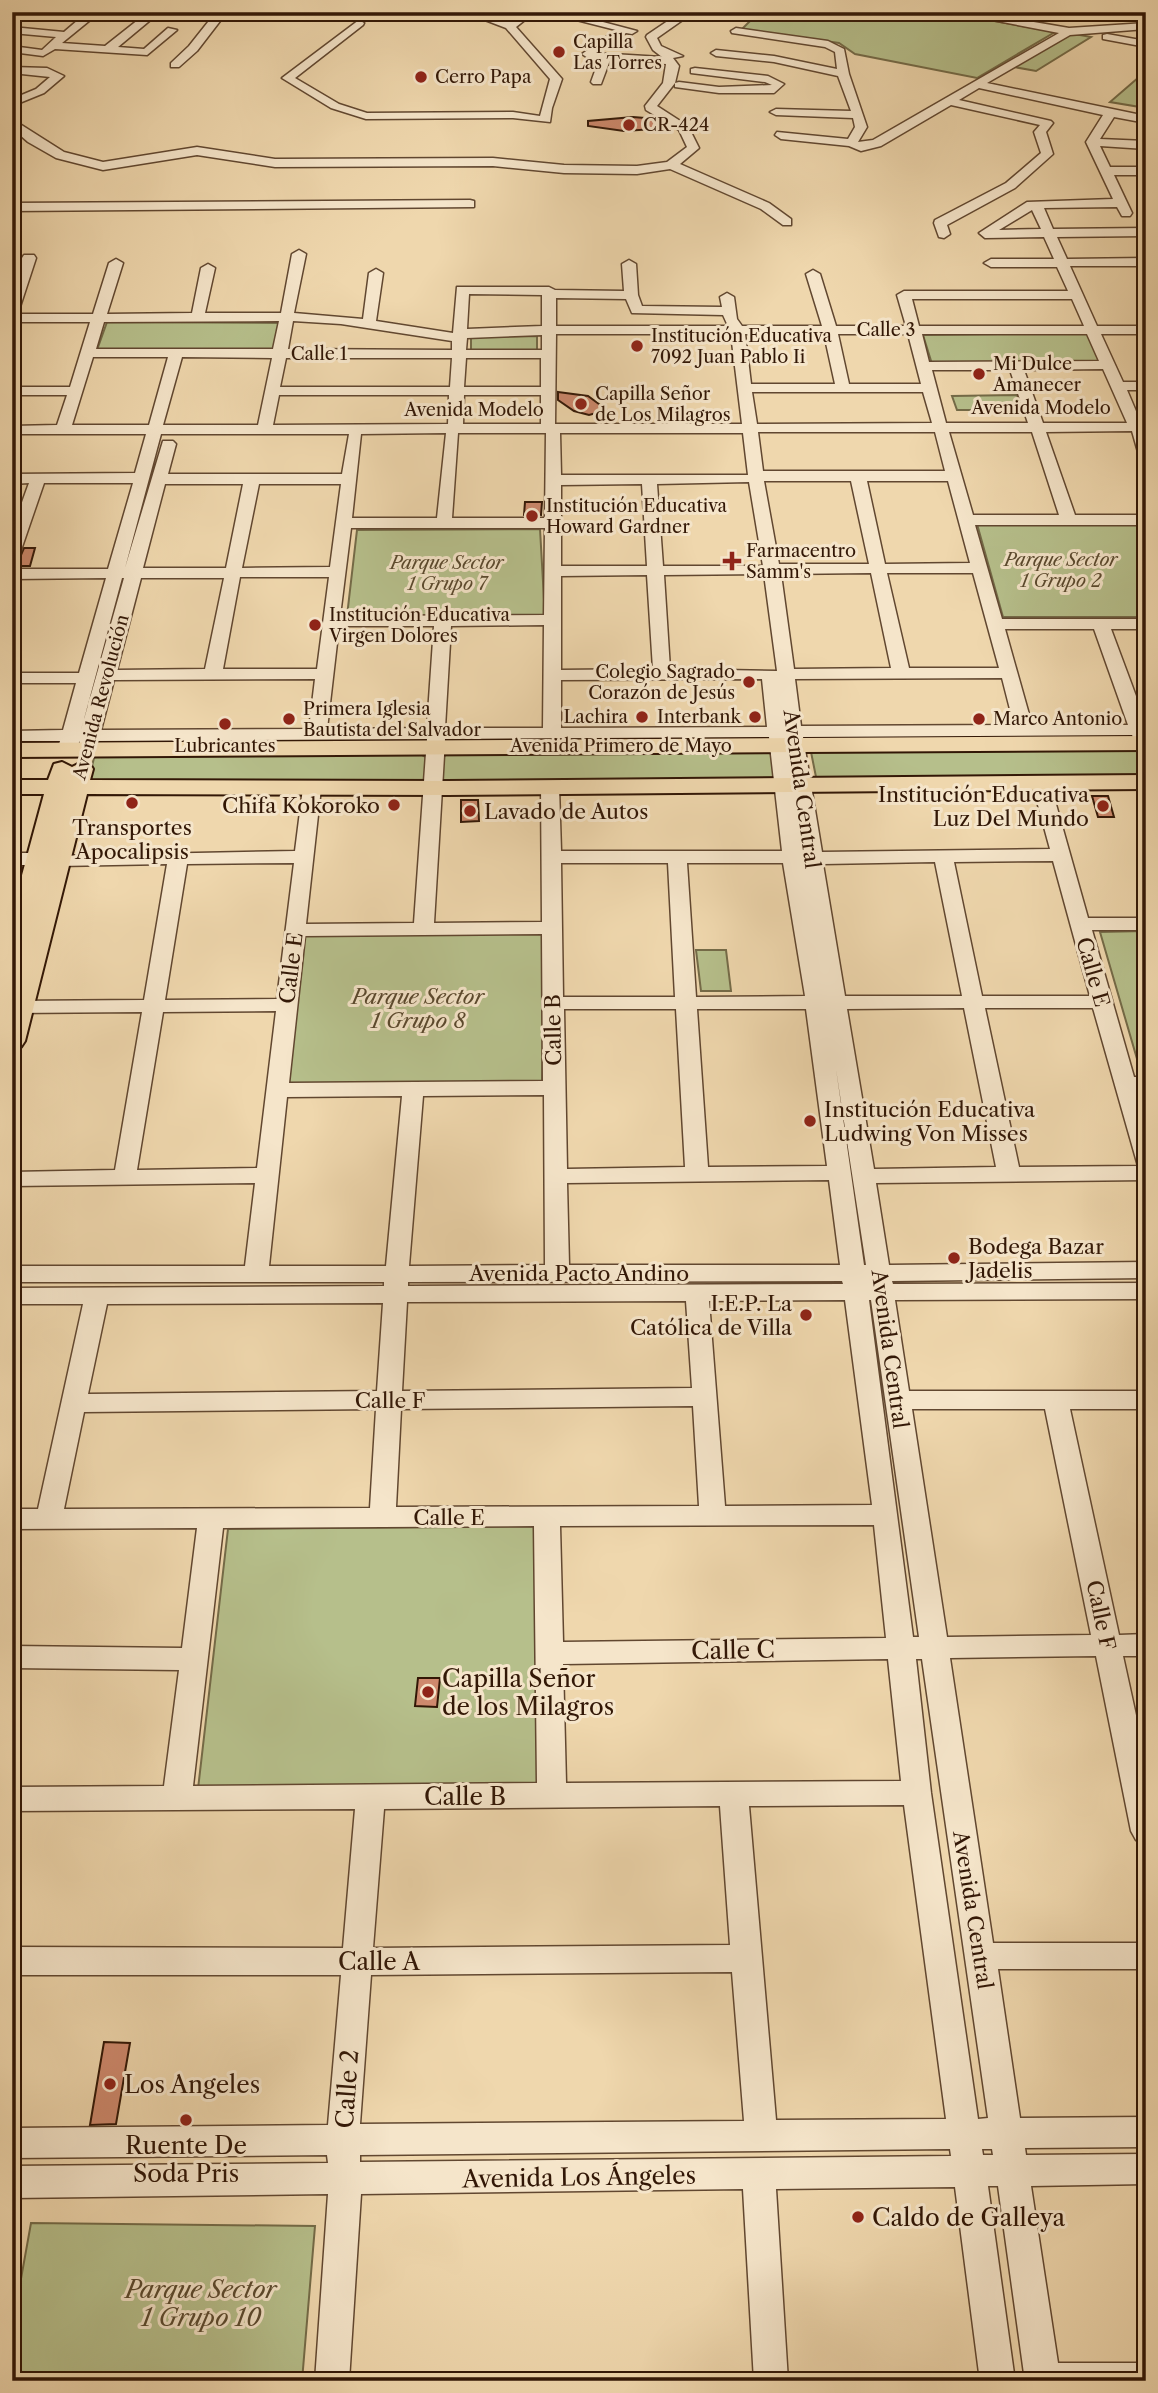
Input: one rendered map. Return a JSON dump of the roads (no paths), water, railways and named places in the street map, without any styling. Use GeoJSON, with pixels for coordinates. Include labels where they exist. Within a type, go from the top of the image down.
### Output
{"type":"FeatureCollection","features":[{"type":"Feature","properties":{"kind":"main road","name":"Avenida Primero de Mayo"},"geometry":{"type":"LineString","coordinates":[[12,750],[79,743],[1144,739]]}},
{"type":"Feature","properties":{"kind":"main road","name":"Avenida Revolución"},"geometry":{"type":"LineString","coordinates":[[12,1041],[49,860],[79,743]]}},
{"type":"Feature","properties":{"kind":"main road","name":"Avenida Primero de Mayo"},"geometry":{"type":"LineString","coordinates":[[12,787],[433,788],[1146,782]]}},
{"type":"Feature","properties":{"kind":"main road","name":"Avenida Revolución"},"geometry":{"type":"LineString","coordinates":[[12,960],[49,860]]}},
{"type":"Feature","properties":{"kind":"street"},"geometry":{"type":"LineString","coordinates":[[35,12],[91,15]]}},
{"type":"Feature","properties":{"kind":"street"},"geometry":{"type":"LineString","coordinates":[[108,49],[155,12]]}},
{"type":"Feature","properties":{"kind":"street"},"geometry":{"type":"LineString","coordinates":[[175,65],[187,57],[195,42],[222,12]]}},
{"type":"Feature","properties":{"kind":"street"},"geometry":{"type":"LineString","coordinates":[[449,12],[486,17]]}},
{"type":"Feature","properties":{"kind":"street"},"geometry":{"type":"LineString","coordinates":[[359,23],[288,78],[335,106],[366,116],[513,116],[546,120],[546,108],[556,79],[510,26],[474,12]]}},
{"type":"Feature","properties":{"kind":"street"},"geometry":{"type":"LineString","coordinates":[[510,26],[530,12]]}},
{"type":"Feature","properties":{"kind":"street"},"geometry":{"type":"LineString","coordinates":[[550,12],[652,36],[689,12]]}},
{"type":"Feature","properties":{"kind":"street"},"geometry":{"type":"LineString","coordinates":[[956,12],[982,14],[1146,44]]}},
{"type":"Feature","properties":{"kind":"street"},"geometry":{"type":"LineString","coordinates":[[1140,12],[1146,18]]}},
{"type":"Feature","properties":{"kind":"street"},"geometry":{"type":"LineString","coordinates":[[12,81],[91,15]]}},
{"type":"Feature","properties":{"kind":"street"},"geometry":{"type":"LineString","coordinates":[[713,55],[746,22]]}},
{"type":"Feature","properties":{"kind":"street"},"geometry":{"type":"LineString","coordinates":[[780,135],[866,146],[979,85],[1069,31],[1146,26]]}},
{"type":"Feature","properties":{"kind":"street"},"geometry":{"type":"LineString","coordinates":[[12,122],[32,139],[60,155],[103,166],[197,151],[275,163],[494,162],[598,170],[638,170],[671,165],[690,151],[692,145],[684,128],[652,110],[651,106],[664,92],[679,85],[755,91],[774,90],[778,84],[768,79],[667,56],[606,57],[592,56],[586,52],[625,29]]}},
{"type":"Feature","properties":{"kind":"street"},"geometry":{"type":"LineString","coordinates":[[12,30],[66,35]]}},
{"type":"Feature","properties":{"kind":"street"},"geometry":{"type":"LineString","coordinates":[[12,69],[39,59],[108,49],[147,52],[172,30]]}},
{"type":"Feature","properties":{"kind":"street"},"geometry":{"type":"LineString","coordinates":[[736,31],[828,44],[840,51],[843,74],[861,127],[851,143]]}},
{"type":"Feature","properties":{"kind":"street"},"geometry":{"type":"LineString","coordinates":[[652,36],[657,48],[667,56],[673,66],[664,92]]}},
{"type":"Feature","properties":{"kind":"street"},"geometry":{"type":"LineString","coordinates":[[12,49],[39,59],[47,71],[58,76],[40,91],[12,103]]}},
{"type":"Feature","properties":{"kind":"street"},"geometry":{"type":"LineString","coordinates":[[679,85],[692,63],[713,55],[774,59],[843,74]]}},
{"type":"Feature","properties":{"kind":"street"},"geometry":{"type":"LineString","coordinates":[[12,61],[75,57]]}},
{"type":"Feature","properties":{"kind":"street"},"geometry":{"type":"LineString","coordinates":[[597,82],[606,57]]}},
{"type":"Feature","properties":{"kind":"street"},"geometry":{"type":"LineString","coordinates":[[979,85],[1146,120]]}},
{"type":"Feature","properties":{"kind":"street"},"geometry":{"type":"LineString","coordinates":[[944,234],[940,223],[1014,184],[1047,155],[1041,134],[1047,123],[950,101]]}},
{"type":"Feature","properties":{"kind":"street"},"geometry":{"type":"LineString","coordinates":[[932,111],[956,116]]}},
{"type":"Feature","properties":{"kind":"street"},"geometry":{"type":"LineString","coordinates":[[776,112],[859,115]]}},
{"type":"Feature","properties":{"kind":"street"},"geometry":{"type":"LineString","coordinates":[[1092,142],[1110,113]]}},
{"type":"Feature","properties":{"kind":"street"},"geometry":{"type":"LineString","coordinates":[[1015,129],[1041,134]]}},
{"type":"Feature","properties":{"kind":"street"},"geometry":{"type":"LineString","coordinates":[[1092,142],[1146,145]]}},
{"type":"Feature","properties":{"kind":"street"},"geometry":{"type":"LineString","coordinates":[[1092,142],[1121,204],[1141,232]]}},
{"type":"Feature","properties":{"kind":"street"},"geometry":{"type":"LineString","coordinates":[[671,165],[765,206],[787,222]]}},
{"type":"Feature","properties":{"kind":"street"},"geometry":{"type":"LineString","coordinates":[[1105,171],[1146,171]]}},
{"type":"Feature","properties":{"kind":"street"},"geometry":{"type":"LineString","coordinates":[[1014,184],[1025,201],[1034,205],[1121,204]]}},
{"type":"Feature","properties":{"kind":"street"},"geometry":{"type":"LineString","coordinates":[[12,207],[470,204]]}},
{"type":"Feature","properties":{"kind":"street"},"geometry":{"type":"LineString","coordinates":[[1034,205],[1117,386],[1141,429],[1146,452]]}},
{"type":"Feature","properties":{"kind":"street"},"geometry":{"type":"LineString","coordinates":[[985,234],[1034,205]]}},
{"type":"Feature","properties":{"kind":"street"},"geometry":{"type":"LineString","coordinates":[[985,234],[1141,232]]}},
{"type":"Feature","properties":{"kind":"street"},"geometry":{"type":"LineString","coordinates":[[985,234],[995,279]]}},
{"type":"Feature","properties":{"kind":"street"},"geometry":{"type":"LineString","coordinates":[[265,429],[299,254]]}},
{"type":"Feature","properties":{"kind":"street"},"geometry":{"type":"LineString","coordinates":[[12,310],[29,258]]}},
{"type":"Feature","properties":{"kind":"street"},"geometry":{"type":"LineString","coordinates":[[1025,731],[904,295],[995,279],[1062,262],[1146,262]]}},
{"type":"Feature","properties":{"kind":"street"},"geometry":{"type":"LineString","coordinates":[[63,430],[116,263]]}},
{"type":"Feature","properties":{"kind":"street"},"geometry":{"type":"LineString","coordinates":[[629,264],[631,295],[637,310],[635,330]]}},
{"type":"Feature","properties":{"kind":"street"},"geometry":{"type":"LineString","coordinates":[[182,316],[202,269],[198,316]]}},
{"type":"Feature","properties":{"kind":"street"},"geometry":{"type":"LineString","coordinates":[[370,320],[376,273]]}},
{"type":"Feature","properties":{"kind":"street"},"geometry":{"type":"LineString","coordinates":[[813,274],[830,330],[843,388]]}},
{"type":"Feature","properties":{"kind":"street"},"geometry":{"type":"LineString","coordinates":[[995,279],[1077,295]]}},
{"type":"Feature","properties":{"kind":"street"},"geometry":{"type":"LineString","coordinates":[[444,523],[458,391],[462,290],[631,295]]}},
{"type":"Feature","properties":{"kind":"street"},"geometry":{"type":"LineString","coordinates":[[550,294],[549,391],[553,480],[552,734]]}},
{"type":"Feature","properties":{"kind":"street"},"geometry":{"type":"LineString","coordinates":[[637,310],[729,317]]}},
{"type":"Feature","properties":{"kind":"street"},"geometry":{"type":"LineString","coordinates":[[12,318],[287,317],[459,331]]}},
{"type":"Feature","properties":{"kind":"street","name":"Calle 3"},"geometry":{"type":"LineString","coordinates":[[459,331],[635,330],[729,317],[830,330],[1146,330]]}},
{"type":"Feature","properties":{"kind":"street","name":"Avenida Central"},"geometry":{"type":"LineString","coordinates":[[729,317],[744,388],[744,431]]}},
{"type":"Feature","properties":{"kind":"street","name":"Avenida Central"},"geometry":{"type":"LineString","coordinates":[[729,317],[802,857],[867,1283],[886,1514],[917,1647],[980,1956],[1042,2381]]}},
{"type":"Feature","properties":{"kind":"street"},"geometry":{"type":"LineString","coordinates":[[341,320],[370,320],[459,331]]}},
{"type":"Feature","properties":{"kind":"street","name":"Calle 1"},"geometry":{"type":"LineString","coordinates":[[87,353],[186,358],[280,354],[550,354]]}},
{"type":"Feature","properties":{"kind":"street","name":"Avenida Revolución"},"geometry":{"type":"LineString","coordinates":[[79,743],[107,675],[125,573],[186,358]]}},
{"type":"Feature","properties":{"kind":"street"},"geometry":{"type":"LineString","coordinates":[[923,366],[1108,365]]}},
{"type":"Feature","properties":{"kind":"street"},"geometry":{"type":"LineString","coordinates":[[1016,366],[1069,520]]}},
{"type":"Feature","properties":{"kind":"street"},"geometry":{"type":"LineString","coordinates":[[1117,386],[1146,386]]}},
{"type":"Feature","properties":{"kind":"street"},"geometry":{"type":"LineString","coordinates":[[744,388],[929,388]]}},
{"type":"Feature","properties":{"kind":"street"},"geometry":{"type":"LineString","coordinates":[[12,391],[75,391]]}},
{"type":"Feature","properties":{"kind":"street"},"geometry":{"type":"LineString","coordinates":[[273,391],[549,391]]}},
{"type":"Feature","properties":{"kind":"street","name":"Avenida Modelo"},"geometry":{"type":"LineString","coordinates":[[12,430],[550,432],[1141,429]]}},
{"type":"Feature","properties":{"kind":"street","name":"Avenida Modelo"},"geometry":{"type":"LineString","coordinates":[[12,436],[165,430],[355,435],[453,432]]}},
{"type":"Feature","properties":{"kind":"street"},"geometry":{"type":"LineString","coordinates":[[317,735],[355,435]]}},
{"type":"Feature","properties":{"kind":"street"},"geometry":{"type":"LineString","coordinates":[[858,476],[901,673]]}},
{"type":"Feature","properties":{"kind":"street"},"geometry":{"type":"LineString","coordinates":[[553,480],[954,476]]}},
{"type":"Feature","properties":{"kind":"street"},"geometry":{"type":"LineString","coordinates":[[12,479],[350,479]]}},
{"type":"Feature","properties":{"kind":"street"},"geometry":{"type":"LineString","coordinates":[[12,552],[38,479]]}},
{"type":"Feature","properties":{"kind":"street"},"geometry":{"type":"LineString","coordinates":[[213,674],[252,479]]}},
{"type":"Feature","properties":{"kind":"street"},"geometry":{"type":"LineString","coordinates":[[649,479],[662,674]]}},
{"type":"Feature","properties":{"kind":"street"},"geometry":{"type":"LineString","coordinates":[[966,520],[1146,520]]}},
{"type":"Feature","properties":{"kind":"street"},"geometry":{"type":"LineString","coordinates":[[344,523],[553,523]]}},
{"type":"Feature","properties":{"kind":"street"},"geometry":{"type":"LineString","coordinates":[[552,570],[980,568]]}},
{"type":"Feature","properties":{"kind":"street"},"geometry":{"type":"LineString","coordinates":[[12,574],[338,572]]}},
{"type":"Feature","properties":{"kind":"street","name":"Avenida Revolución"},"geometry":{"type":"LineString","coordinates":[[79,743],[85,678],[125,573]]}},
{"type":"Feature","properties":{"kind":"street"},"geometry":{"type":"LineString","coordinates":[[331,621],[552,620]]}},
{"type":"Feature","properties":{"kind":"street"},"geometry":{"type":"LineString","coordinates":[[424,929],[443,621]]}},
{"type":"Feature","properties":{"kind":"street"},"geometry":{"type":"LineString","coordinates":[[995,624],[1146,624]]}},
{"type":"Feature","properties":{"kind":"street"},"geometry":{"type":"LineString","coordinates":[[1101,624],[1144,739]]}},
{"type":"Feature","properties":{"kind":"street"},"geometry":{"type":"LineString","coordinates":[[552,674],[1009,673]]}},
{"type":"Feature","properties":{"kind":"street"},"geometry":{"type":"LineString","coordinates":[[107,675],[325,674]]}},
{"type":"Feature","properties":{"kind":"street"},"geometry":{"type":"LineString","coordinates":[[12,678],[85,678]]}},
{"type":"Feature","properties":{"kind":"street","name":"Avenida Primero de Mayo"},"geometry":{"type":"LineString","coordinates":[[12,736],[79,743],[317,735],[436,740],[552,734],[786,739],[1025,731],[1144,739]]}},
{"type":"Feature","properties":{"kind":"street","name":"Calle E"},"geometry":{"type":"LineString","coordinates":[[1041,783],[1102,1002],[1135,1084],[1146,1161]]}},
{"type":"Feature","properties":{"kind":"street","name":"Calle B"},"geometry":{"type":"LineString","coordinates":[[550,787],[557,1273]]}},
{"type":"Feature","properties":{"kind":"street","name":"Calle E"},"geometry":{"type":"LineString","coordinates":[[256,1273],[312,788]]}},
{"type":"Feature","properties":{"kind":"street"},"geometry":{"type":"LineString","coordinates":[[550,857],[1061,855]]}},
{"type":"Feature","properties":{"kind":"street"},"geometry":{"type":"LineString","coordinates":[[677,856],[697,1174]]}},
{"type":"Feature","properties":{"kind":"street"},"geometry":{"type":"LineString","coordinates":[[943,856],[1009,1174]]}},
{"type":"Feature","properties":{"kind":"street"},"geometry":{"type":"LineString","coordinates":[[12,859],[304,857]]}},
{"type":"Feature","properties":{"kind":"street"},"geometry":{"type":"LineString","coordinates":[[125,1177],[178,859]]}},
{"type":"Feature","properties":{"kind":"street"},"geometry":{"type":"LineString","coordinates":[[1080,924],[1146,924]]}},
{"type":"Feature","properties":{"kind":"street"},"geometry":{"type":"LineString","coordinates":[[296,930],[552,928]]}},
{"type":"Feature","properties":{"kind":"street"},"geometry":{"type":"LineString","coordinates":[[553,1003],[1102,1002]]}},
{"type":"Feature","properties":{"kind":"street"},"geometry":{"type":"LineString","coordinates":[[17,1007],[287,1005]]}},
{"type":"Feature","properties":{"kind":"street"},"geometry":{"type":"LineString","coordinates":[[277,1090],[554,1088]]}},
{"type":"Feature","properties":{"kind":"street"},"geometry":{"type":"LineString","coordinates":[[382,1517],[396,1284],[413,1089]]}},
{"type":"Feature","properties":{"kind":"street"},"geometry":{"type":"LineString","coordinates":[[556,1176],[1146,1173]]}},
{"type":"Feature","properties":{"kind":"street"},"geometry":{"type":"LineString","coordinates":[[12,1179],[267,1175]]}},
{"type":"Feature","properties":{"kind":"street","name":"Avenida Pacto Andino"},"geometry":{"type":"LineString","coordinates":[[12,1274],[256,1273],[396,1284],[697,1293],[1146,1270]]}},
{"type":"Feature","properties":{"kind":"street","name":"Avenida Pacto Andino"},"geometry":{"type":"LineString","coordinates":[[12,1296],[396,1284],[557,1273],[1146,1290]]}},
{"type":"Feature","properties":{"kind":"street","name":"Avenida Central"},"geometry":{"type":"LineString","coordinates":[[867,1283],[897,1400],[917,1647],[917,1793],[998,2381]]}},
{"type":"Feature","properties":{"kind":"street"},"geometry":{"type":"LineString","coordinates":[[697,1293],[713,1515]]}},
{"type":"Feature","properties":{"kind":"street"},"geometry":{"type":"LineString","coordinates":[[49,1519],[97,1295]]}},
{"type":"Feature","properties":{"kind":"street","name":"Calle F"},"geometry":{"type":"LineString","coordinates":[[75,1403],[704,1397]]}},
{"type":"Feature","properties":{"kind":"street"},"geometry":{"type":"LineString","coordinates":[[897,1400],[1146,1399]]}},
{"type":"Feature","properties":{"kind":"street","name":"Calle F"},"geometry":{"type":"LineString","coordinates":[[1056,1400],[1146,1831]]}},
{"type":"Feature","properties":{"kind":"street","name":"Calle E"},"geometry":{"type":"LineString","coordinates":[[12,1520],[886,1514]]}},
{"type":"Feature","properties":{"kind":"street"},"geometry":{"type":"LineString","coordinates":[[547,1517],[552,1796]]}},
{"type":"Feature","properties":{"kind":"street"},"geometry":{"type":"LineString","coordinates":[[177,1798],[211,1518]]}},
{"type":"Feature","properties":{"kind":"street","name":"Calle C"},"geometry":{"type":"LineString","coordinates":[[549,1653],[1146,1645]]}},
{"type":"Feature","properties":{"kind":"street"},"geometry":{"type":"LineString","coordinates":[[12,1657],[194,1659]]}},
{"type":"Feature","properties":{"kind":"street","name":"Calle B"},"geometry":{"type":"LineString","coordinates":[[12,1799],[917,1793]]}},
{"type":"Feature","properties":{"kind":"street"},"geometry":{"type":"LineString","coordinates":[[733,1794],[761,2135]]}},
{"type":"Feature","properties":{"kind":"street","name":"Calle 2"},"geometry":{"type":"LineString","coordinates":[[332,2381],[345,2180],[343,2139],[370,1797]]}},
{"type":"Feature","properties":{"kind":"street"},"geometry":{"type":"LineString","coordinates":[[980,1956],[1146,1956]]}},
{"type":"Feature","properties":{"kind":"street","name":"Calle A"},"geometry":{"type":"LineString","coordinates":[[12,1961],[357,1962],[747,1958]]}},
{"type":"Feature","properties":{"kind":"street","name":"Avenida Los Ángeles"},"geometry":{"type":"LineString","coordinates":[[12,2143],[1146,2132]]}},
{"type":"Feature","properties":{"kind":"street","name":"Avenida Los Ángeles"},"geometry":{"type":"LineString","coordinates":[[12,2182],[1146,2169]]}},
{"type":"Feature","properties":{"kind":"street"},"geometry":{"type":"LineString","coordinates":[[759,2175],[771,2381]]}},
{"type":"Feature","properties":{"kind":"street"},"geometry":{"type":"LineString","coordinates":[[1042,2381],[1146,2380]]}},
{"type":"Feature","properties":{"kind":"place","name":"Capilla Las Torres"},"geometry":{"type":"Point","coordinates":[559,52]}},
{"type":"Feature","properties":{"kind":"place","name":"Cerro Papa"},"geometry":{"type":"Point","coordinates":[421,77]}},
{"type":"Feature","properties":{"kind":"place","name":"CR-424"},"geometry":{"type":"Point","coordinates":[629,125]}},
{"type":"Feature","properties":{"kind":"place","name":"Institución Educativa 7092 Juan Pablo Ii"},"geometry":{"type":"Point","coordinates":[637,346]}},
{"type":"Feature","properties":{"kind":"place","name":"Mi Dulce Amanecer"},"geometry":{"type":"Point","coordinates":[979,374]}},
{"type":"Feature","properties":{"kind":"place","name":"Capilla Señor de Los Milagros"},"geometry":{"type":"Point","coordinates":[581,404]}},
{"type":"Feature","properties":{"kind":"place","name":"Institución Educativa Howard Gardner"},"geometry":{"type":"Point","coordinates":[532,516]}},
{"type":"Feature","properties":{"kind":"place","name":"Farmacentro Samm's"},"geometry":{"type":"Point","coordinates":[732,561]}},
{"type":"Feature","properties":{"kind":"place","name":"Institución Educativa Virgen Dolores"},"geometry":{"type":"Point","coordinates":[315,625]}},
{"type":"Feature","properties":{"kind":"place","name":"Colegio Sagrado Corazón de Jesús"},"geometry":{"type":"Point","coordinates":[749,682]}},
{"type":"Feature","properties":{"kind":"place","name":"Lachira"},"geometry":{"type":"Point","coordinates":[642,717]}},
{"type":"Feature","properties":{"kind":"place","name":"Interbank"},"geometry":{"type":"Point","coordinates":[755,717]}},
{"type":"Feature","properties":{"kind":"place","name":"Primera Iglesia Bautista del Salvador"},"geometry":{"type":"Point","coordinates":[289,719]}},
{"type":"Feature","properties":{"kind":"place","name":"Marco Antonio"},"geometry":{"type":"Point","coordinates":[979,719]}},
{"type":"Feature","properties":{"kind":"place","name":"Lubricantes"},"geometry":{"type":"Point","coordinates":[225,724]}},
{"type":"Feature","properties":{"kind":"place","name":"Transportes Apocalipsis"},"geometry":{"type":"Point","coordinates":[132,803]}},
{"type":"Feature","properties":{"kind":"place","name":"Chifa Kokoroko"},"geometry":{"type":"Point","coordinates":[394,805]}},
{"type":"Feature","properties":{"kind":"place","name":"Institución Educativa Luz Del Mundo"},"geometry":{"type":"Point","coordinates":[1103,806]}},
{"type":"Feature","properties":{"kind":"place","name":"Lavado de Autos"},"geometry":{"type":"Point","coordinates":[470,811]}},
{"type":"Feature","properties":{"kind":"place","name":"Institución Educativa Ludwing Von Misses"},"geometry":{"type":"Point","coordinates":[810,1121]}},
{"type":"Feature","properties":{"kind":"place","name":"Bodega Bazar Jadelis"},"geometry":{"type":"Point","coordinates":[954,1258]}},
{"type":"Feature","properties":{"kind":"place","name":"I.E.P. La Católica de Villa"},"geometry":{"type":"Point","coordinates":[806,1315]}},
{"type":"Feature","properties":{"kind":"place","name":"Capilla Señor de los Milagros"},"geometry":{"type":"Point","coordinates":[428,1692]}},
{"type":"Feature","properties":{"kind":"place","name":"Los Angeles"},"geometry":{"type":"Point","coordinates":[110,2084]}},
{"type":"Feature","properties":{"kind":"place","name":"Ruente De Soda Pris"},"geometry":{"type":"Point","coordinates":[186,2120]}},
{"type":"Feature","properties":{"kind":"place","name":"Caldo de Galleya"},"geometry":{"type":"Point","coordinates":[858,2217]}},
{"type":"Feature","properties":{"kind":"park label","name":"Parque Sector 1 Grupo 2"},"geometry":{"type":"Point","coordinates":[1061,570]}},
{"type":"Feature","properties":{"kind":"park label","name":"Parque Sector 1 Grupo 7"},"geometry":{"type":"Point","coordinates":[447,573]}},
{"type":"Feature","properties":{"kind":"park label","name":"Parque Sector 1 Grupo 8"},"geometry":{"type":"Point","coordinates":[418,1008]}},
{"type":"Feature","properties":{"kind":"park label","name":"Parque Sector 1 Grupo 10"},"geometry":{"type":"Point","coordinates":[201,2303]}}]}
